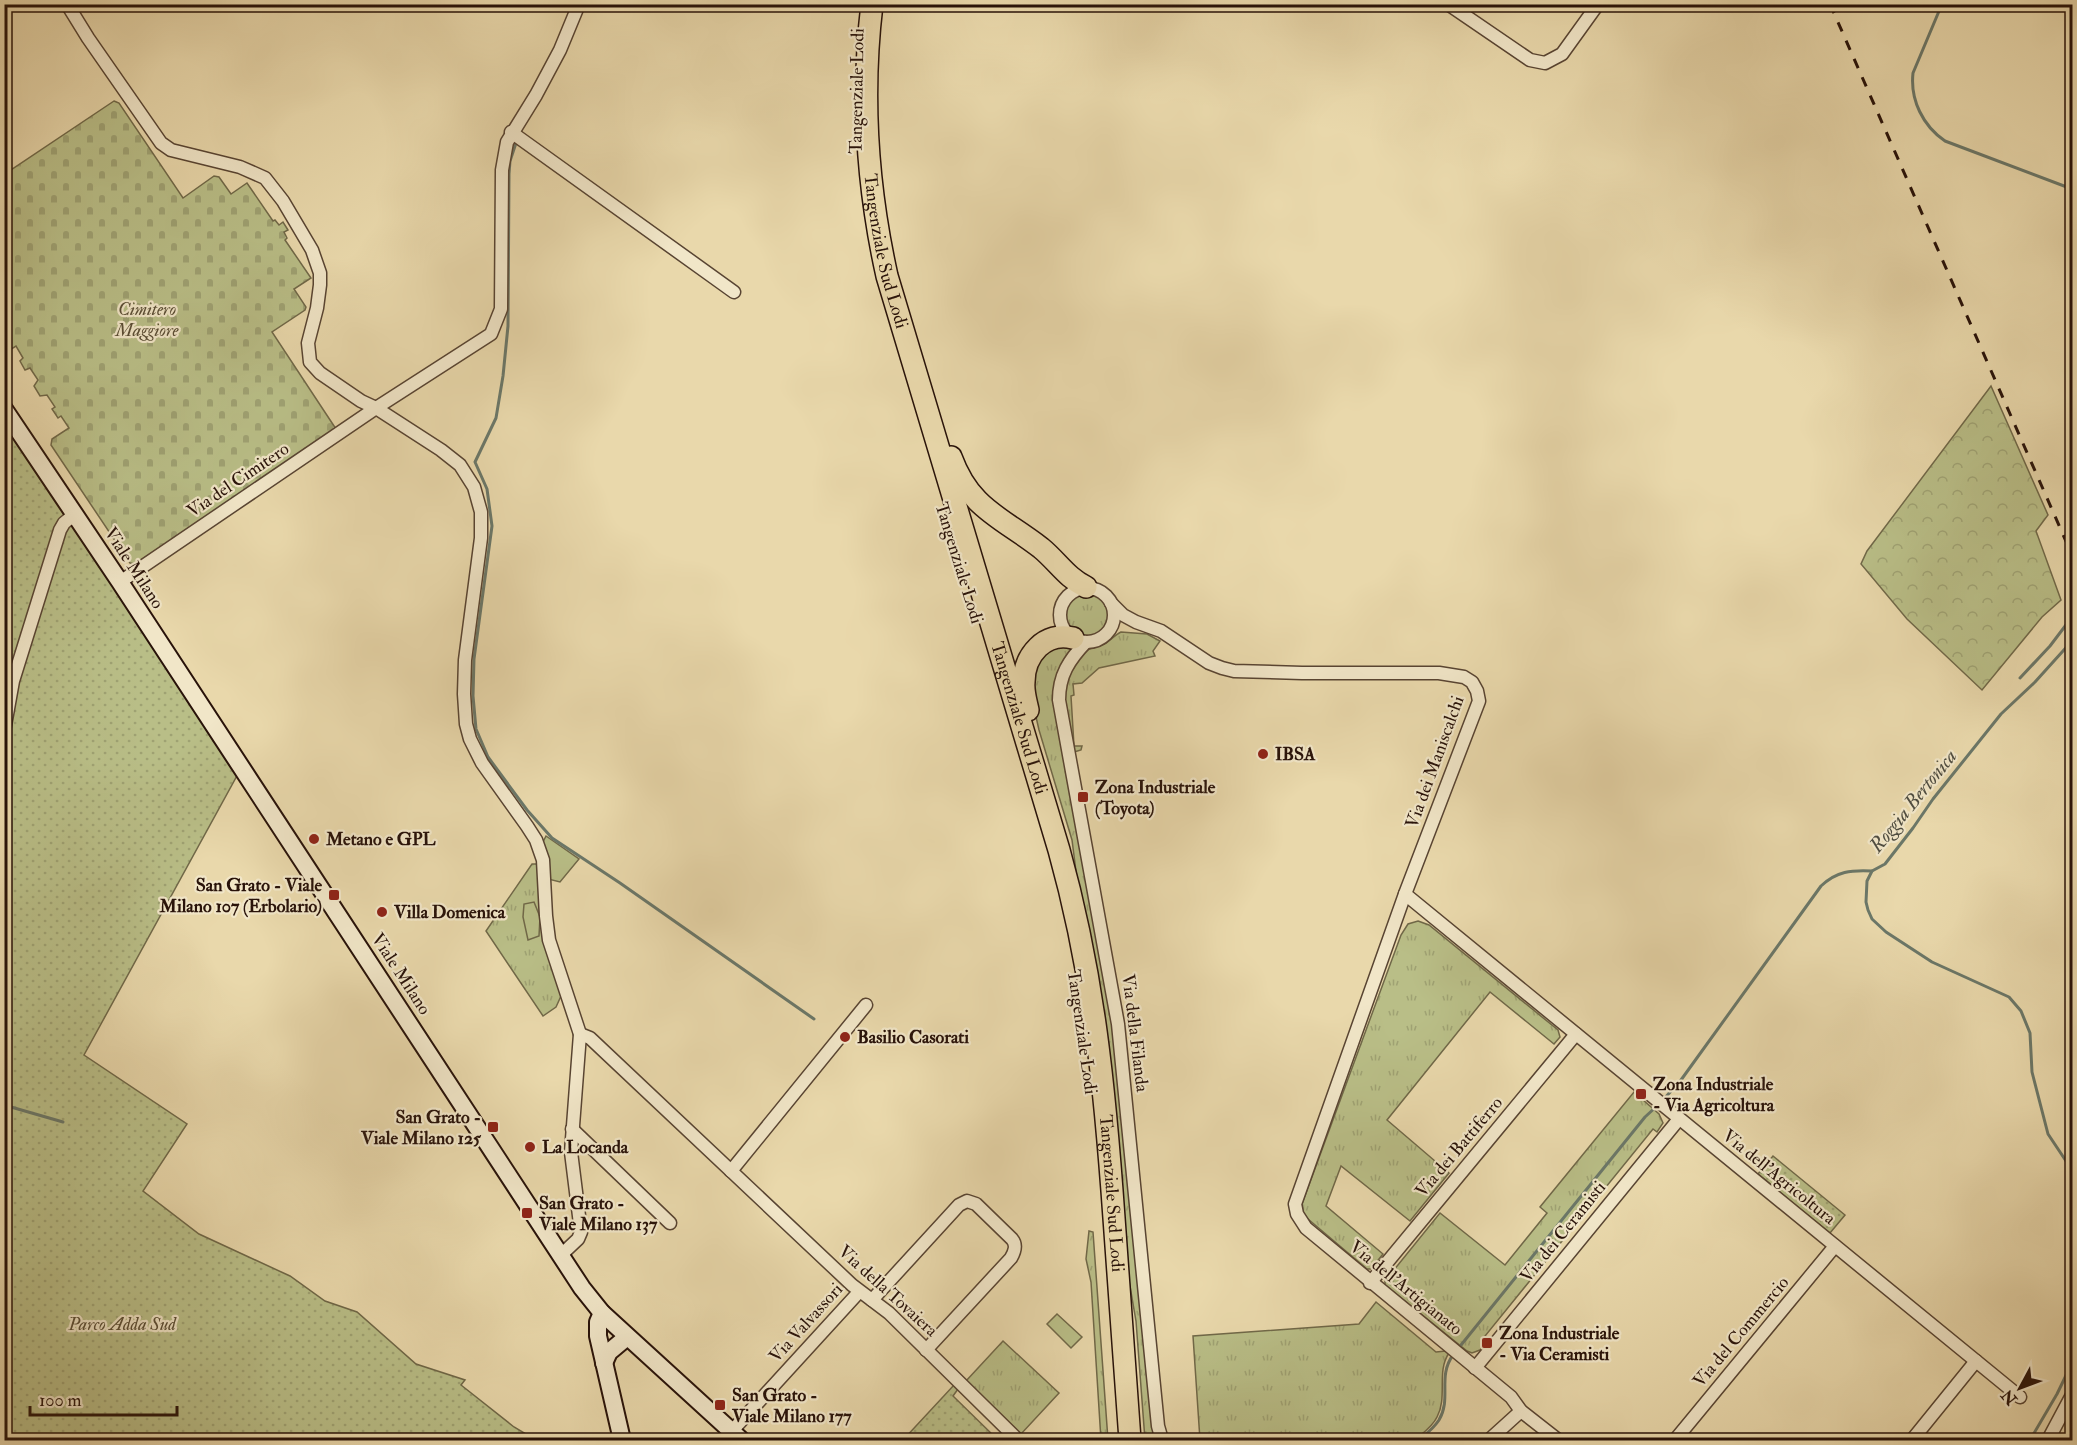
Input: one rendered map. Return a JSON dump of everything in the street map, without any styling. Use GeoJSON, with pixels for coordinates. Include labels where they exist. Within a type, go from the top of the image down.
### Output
{"type":"FeatureCollection","features":[{"type":"Feature","properties":{"kind":"highway","name":"Tangenziale Lodi"},"geometry":{"type":"LineString","coordinates":[[860,4],[853,81],[854,144],[861,208],[873,271],[895,353],[1048,859],[1059,898],[1075,978],[1092,1108],[1116,1440]]}},
{"type":"Feature","properties":{"kind":"highway","name":"Tangenziale Sud Lodi"},"geometry":{"type":"LineString","coordinates":[[872,4],[866,91],[868,165],[879,241],[900,324],[1069,888],[1090,986],[1101,1062],[1130,1440]]}},
{"type":"Feature","properties":{"kind":"highway"},"geometry":{"type":"LineString","coordinates":[[900,324],[923,367],[952,459],[964,484],[985,510],[1039,547],[1071,578],[1086,587]]}},
{"type":"Feature","properties":{"kind":"highway"},"geometry":{"type":"LineString","coordinates":[[1069,888],[1065,837],[1029,714],[1023,682],[1028,660],[1039,646],[1053,638],[1065,636],[1079,640]]}},
{"type":"Feature","properties":{"kind":"highway"},"geometry":{"type":"LineString","coordinates":[[1122,1325],[1128,1335],[1136,1372],[1140,1440]]}},
{"type":"Feature","properties":{"kind":"street"},"geometry":{"type":"LineString","coordinates":[[67,4],[161,143],[171,150],[240,167],[265,178],[283,201],[312,250],[320,273],[318,296],[308,343],[310,362],[320,373],[361,401],[376,408],[446,453],[468,474],[474,487],[481,512],[482,526],[464,678],[465,711],[470,739],[482,763],[541,851],[549,940],[580,1034],[571,1152],[581,1232],[578,1239],[561,1254]]}},
{"type":"Feature","properties":{"kind":"street","name":"Via del Cimitero"},"geometry":{"type":"LineString","coordinates":[[120,582],[376,408],[491,334],[501,309],[502,170],[507,142],[560,50],[579,4]]}},
{"type":"Feature","properties":{"kind":"street"},"geometry":{"type":"LineString","coordinates":[[1448,4],[1530,60],[1545,63],[1562,54],[1598,4]]}},
{"type":"Feature","properties":{"kind":"street"},"geometry":{"type":"LineString","coordinates":[[511,132],[734,292]]}},
{"type":"Feature","properties":{"kind":"street","name":"Viale Milano"},"geometry":{"type":"LineString","coordinates":[[4,409],[120,582],[582,1288],[602,1313],[736,1436]]}},
{"type":"Feature","properties":{"kind":"street"},"geometry":{"type":"LineString","coordinates":[[4,731],[14,681],[60,530],[75,514]]}},
{"type":"Feature","properties":{"kind":"street"},"geometry":{"type":"LineString","coordinates":[[1086,587],[1101,591],[1123,615],[1136,622],[1107,632],[1097,640],[1079,640],[1063,628],[1060,621],[1060,608],[1067,596],[1086,587]]}},
{"type":"Feature","properties":{"kind":"street"},"geometry":{"type":"LineString","coordinates":[[1107,632],[1113,618],[1111,603]]}},
{"type":"Feature","properties":{"kind":"street","name":"Via dei Maniscalchi"},"geometry":{"type":"LineString","coordinates":[[1136,622],[1161,631],[1209,663],[1234,671],[1439,673],[1464,677],[1472,682],[1478,691],[1479,701],[1405,894],[1297,1193],[1295,1204],[1297,1214]]}},
{"type":"Feature","properties":{"kind":"street","name":"Via della Filanda"},"geometry":{"type":"LineString","coordinates":[[1079,640],[1060,681],[1059,700],[1118,1024],[1158,1426],[1162,1440]]}},
{"type":"Feature","properties":{"kind":"street","name":"Via dell'Agricoltura"},"geometry":{"type":"LineString","coordinates":[[1405,894],[2019,1396]]}},
{"type":"Feature","properties":{"kind":"street"},"geometry":{"type":"LineString","coordinates":[[731,1171],[866,1005]]}},
{"type":"Feature","properties":{"kind":"street","name":"Via della Tovaiera"},"geometry":{"type":"LineString","coordinates":[[580,1034],[590,1038],[859,1292],[889,1313],[1018,1440]]}},
{"type":"Feature","properties":{"kind":"street","name":"Via dei Battiferro"},"geometry":{"type":"LineString","coordinates":[[1370,1283],[1576,1034]]}},
{"type":"Feature","properties":{"kind":"street","name":"Via dei Ceramisti"},"geometry":{"type":"LineString","coordinates":[[1475,1368],[1679,1119]]}},
{"type":"Feature","properties":{"kind":"street"},"geometry":{"type":"LineString","coordinates":[[572,1129],[670,1223]]}},
{"type":"Feature","properties":{"kind":"street"},"geometry":{"type":"LineString","coordinates":[[872,1300],[959,1205],[967,1201],[976,1204],[1015,1242],[1015,1250],[1011,1258],[926,1350]]}},
{"type":"Feature","properties":{"kind":"street","name":"Via dell'Artigianato"},"geometry":{"type":"LineString","coordinates":[[1297,1214],[1306,1228],[1511,1397],[1521,1412],[1558,1440]]}},
{"type":"Feature","properties":{"kind":"street","name":"Via del Commercio"},"geometry":{"type":"LineString","coordinates":[[1675,1440],[1835,1246]]}},
{"type":"Feature","properties":{"kind":"street","name":"Via Valvassori"},"geometry":{"type":"LineString","coordinates":[[736,1436],[859,1292]]}},
{"type":"Feature","properties":{"kind":"street"},"geometry":{"type":"LineString","coordinates":[[602,1313],[597,1328],[622,1440]]}},
{"type":"Feature","properties":{"kind":"street"},"geometry":{"type":"LineString","coordinates":[[604,1363],[609,1352],[627,1336]]}},
{"type":"Feature","properties":{"kind":"street"},"geometry":{"type":"LineString","coordinates":[[1912,1440],[1976,1361]]}},
{"type":"Feature","properties":{"kind":"street"},"geometry":{"type":"LineString","coordinates":[[2048,1440],[2073,1395]]}},
{"type":"Feature","properties":{"kind":"street"},"geometry":{"type":"LineString","coordinates":[[1489,1440],[1521,1412]]}},
{"type":"Feature","properties":{"kind":"green space","name":"Cimitero Maggiore"},"geometry":{"type":"Polygon","coordinates":[[[114,101],[119,103],[183,198],[214,176],[219,177],[231,194],[247,183],[273,221],[275,220],[279,225],[283,222],[288,230],[284,232],[287,238],[285,240],[311,278],[294,289],[306,307],[305,310],[272,332],[336,429],[335,433],[135,564],[130,563],[51,445],[52,439],[69,428],[61,416],[58,418],[52,409],[55,407],[47,395],[40,396],[34,386],[38,380],[30,368],[25,370],[20,361],[23,358],[16,346],[5,353],[5,174],[114,101]]]}},
{"type":"Feature","properties":{"kind":"green space"},"geometry":{"type":"Polygon","coordinates":[[[1991,386],[2048,515],[2036,531],[2061,600],[2042,617],[1982,690],[1907,619],[1861,564],[1867,551],[1991,386]]]}},
{"type":"Feature","properties":{"kind":"green space","name":"Parco Adda Sud"},"geometry":{"type":"Polygon","coordinates":[[[4,419],[239,772],[84,1055],[187,1124],[143,1191],[199,1234],[290,1276],[325,1301],[357,1312],[416,1364],[465,1380],[461,1385],[514,1427],[536,1440],[5,1440],[4,419]]]}},
{"type":"Feature","properties":{"kind":"green space"},"geometry":{"type":"Polygon","coordinates":[[[1085,592],[1101,599],[1108,615],[1101,631],[1085,638],[1069,631],[1062,615],[1069,599],[1085,592]]]}},
{"type":"Feature","properties":{"kind":"green space"},"geometry":{"type":"Polygon","coordinates":[[[1121,632],[1147,634],[1160,641],[1153,651],[1155,656],[1099,668],[1082,683],[1073,684],[1074,695],[1071,696],[1074,746],[1082,746],[1081,750],[1074,752],[1065,699],[1069,674],[1085,652],[1103,645],[1121,632]]]}},
{"type":"Feature","properties":{"kind":"green space"},"geometry":{"type":"Polygon","coordinates":[[[1054,643],[1061,643],[1072,649],[1057,678],[1055,709],[1113,1025],[1151,1417],[1156,1440],[1145,1440],[1136,1321],[1126,1263],[1072,840],[1039,730],[1029,686],[1031,670],[1054,643]]]}},
{"type":"Feature","properties":{"kind":"green space"},"geometry":{"type":"Polygon","coordinates":[[[546,836],[579,859],[560,882],[548,879],[543,842],[546,836]]]}},
{"type":"Feature","properties":{"kind":"green space"},"geometry":{"type":"Polygon","coordinates":[[[532,864],[537,864],[547,943],[561,996],[556,1007],[543,1016],[486,931],[532,864]]]}},
{"type":"Feature","properties":{"kind":"green space"},"geometry":{"type":"Polygon","coordinates":[[[534,902],[540,917],[539,936],[528,940],[523,917],[524,904],[534,902]]]}},
{"type":"Feature","properties":{"kind":"green space"},"geometry":{"type":"Polygon","coordinates":[[[1418,921],[1429,925],[1558,1030],[1560,1037],[1554,1044],[1490,992],[1387,1120],[1449,1173],[1410,1221],[1341,1166],[1326,1206],[1383,1254],[1371,1269],[1367,1269],[1308,1219],[1303,1213],[1302,1204],[1401,935],[1408,924],[1418,921]]]}},
{"type":"Feature","properties":{"kind":"green space"},"geometry":{"type":"Polygon","coordinates":[[[1634,1092],[1659,1114],[1663,1123],[1657,1132],[1653,1129],[1485,1336],[1489,1339],[1480,1350],[1472,1353],[1467,1351],[1385,1285],[1385,1281],[1440,1213],[1505,1265],[1547,1213],[1540,1207],[1634,1092]]]}},
{"type":"Feature","properties":{"kind":"green space"},"geometry":{"type":"Polygon","coordinates":[[[1773,1156],[1845,1215],[1830,1233],[1758,1174],[1773,1156]]]}},
{"type":"Feature","properties":{"kind":"green space"},"geometry":{"type":"Polygon","coordinates":[[[1089,1231],[1093,1232],[1108,1440],[1101,1440],[1091,1282],[1086,1259],[1089,1231]]]}},
{"type":"Feature","properties":{"kind":"green space"},"geometry":{"type":"Polygon","coordinates":[[[1376,1302],[1436,1352],[1449,1353],[1443,1368],[1442,1401],[1437,1417],[1415,1440],[1200,1440],[1193,1336],[1359,1324],[1376,1302]]]}},
{"type":"Feature","properties":{"kind":"green space"},"geometry":{"type":"Polygon","coordinates":[[[1057,1314],[1082,1337],[1071,1348],[1047,1324],[1057,1314]]]}},
{"type":"Feature","properties":{"kind":"green space"},"geometry":{"type":"Polygon","coordinates":[[[1003,1341],[1059,1393],[1021,1434],[966,1381],[1003,1341]]]}},
{"type":"Feature","properties":{"kind":"green space"},"geometry":{"type":"Polygon","coordinates":[[[954,1385],[958,1389],[953,1396],[998,1440],[903,1440],[954,1385]]]}},
{"type":"Feature","properties":{"kind":"waterway"},"geometry":{"type":"LineString","coordinates":[[1942,4],[1913,73],[1916,102],[1924,120],[1945,141],[2072,189]]}},
{"type":"Feature","properties":{"kind":"waterway"},"geometry":{"type":"LineString","coordinates":[[516,143],[510,161],[509,174],[508,326],[503,376],[496,418],[475,462],[487,489],[492,526],[474,659],[473,696],[476,729],[488,757],[527,810],[552,838],[814,1019]]}},
{"type":"Feature","properties":{"kind":"waterway"},"geometry":{"type":"LineString","coordinates":[[2020,678],[2050,646],[2072,617]]}},
{"type":"Feature","properties":{"kind":"waterway","name":"Roggia Bertonica"},"geometry":{"type":"LineString","coordinates":[[2072,641],[2035,682],[2001,714],[1885,864],[1872,871],[1867,881],[1866,902],[1872,919],[1886,932],[1932,962],[2009,997],[2021,1011],[2030,1033],[2032,1072],[2048,1134],[2072,1170]]}},
{"type":"Feature","properties":{"kind":"waterway"},"geometry":{"type":"LineString","coordinates":[[1663,1100],[1681,1080],[1821,886],[1845,872],[1872,871]]}},
{"type":"Feature","properties":{"kind":"waterway"},"geometry":{"type":"LineString","coordinates":[[4,1105],[63,1122]]}},
{"type":"Feature","properties":{"kind":"waterway"},"geometry":{"type":"LineString","coordinates":[[1457,1350],[1645,1117],[1658,1105]]}},
{"type":"Feature","properties":{"kind":"waterway"},"geometry":{"type":"LineString","coordinates":[[1419,1440],[1435,1426],[1443,1412],[1446,1371],[1453,1355]]}},
{"type":"Feature","properties":{"kind":"waterway","name":"Roggia Bertonica"},"geometry":{"type":"LineString","coordinates":[[2030,1440],[2072,1363]]}},
{"type":"Feature","properties":{"kind":"railway"},"geometry":{"type":"LineString","coordinates":[[1830,4],[2072,555]]}},
{"type":"Feature","properties":{"kind":"place","name":"IBSA"},"geometry":{"type":"Point","coordinates":[1263,754]}},
{"type":"Feature","properties":{"kind":"place","name":"Zona Industriale (Toyota)"},"geometry":{"type":"Point","coordinates":[1083,797]}},
{"type":"Feature","properties":{"kind":"place","name":"Metano e GPL"},"geometry":{"type":"Point","coordinates":[314,839]}},
{"type":"Feature","properties":{"kind":"place","name":"San Grato - Viale Milano 107 (Erbolario)"},"geometry":{"type":"Point","coordinates":[334,895]}},
{"type":"Feature","properties":{"kind":"place","name":"Villa Domenica"},"geometry":{"type":"Point","coordinates":[382,912]}},
{"type":"Feature","properties":{"kind":"place","name":"Basilio Casorati"},"geometry":{"type":"Point","coordinates":[845,1037]}},
{"type":"Feature","properties":{"kind":"place","name":"Zona Industriale - Via Agricoltura"},"geometry":{"type":"Point","coordinates":[1641,1094]}},
{"type":"Feature","properties":{"kind":"place","name":"San Grato - Viale Milano 125"},"geometry":{"type":"Point","coordinates":[493,1127]}},
{"type":"Feature","properties":{"kind":"place","name":"La Locanda"},"geometry":{"type":"Point","coordinates":[530,1147]}},
{"type":"Feature","properties":{"kind":"place","name":"San Grato - Viale Milano 137"},"geometry":{"type":"Point","coordinates":[527,1213]}},
{"type":"Feature","properties":{"kind":"place","name":"Zona Industriale - Via Ceramisti"},"geometry":{"type":"Point","coordinates":[1487,1343]}},
{"type":"Feature","properties":{"kind":"place","name":"San Grato - Viale Milano 177"},"geometry":{"type":"Point","coordinates":[720,1405]}}]}
